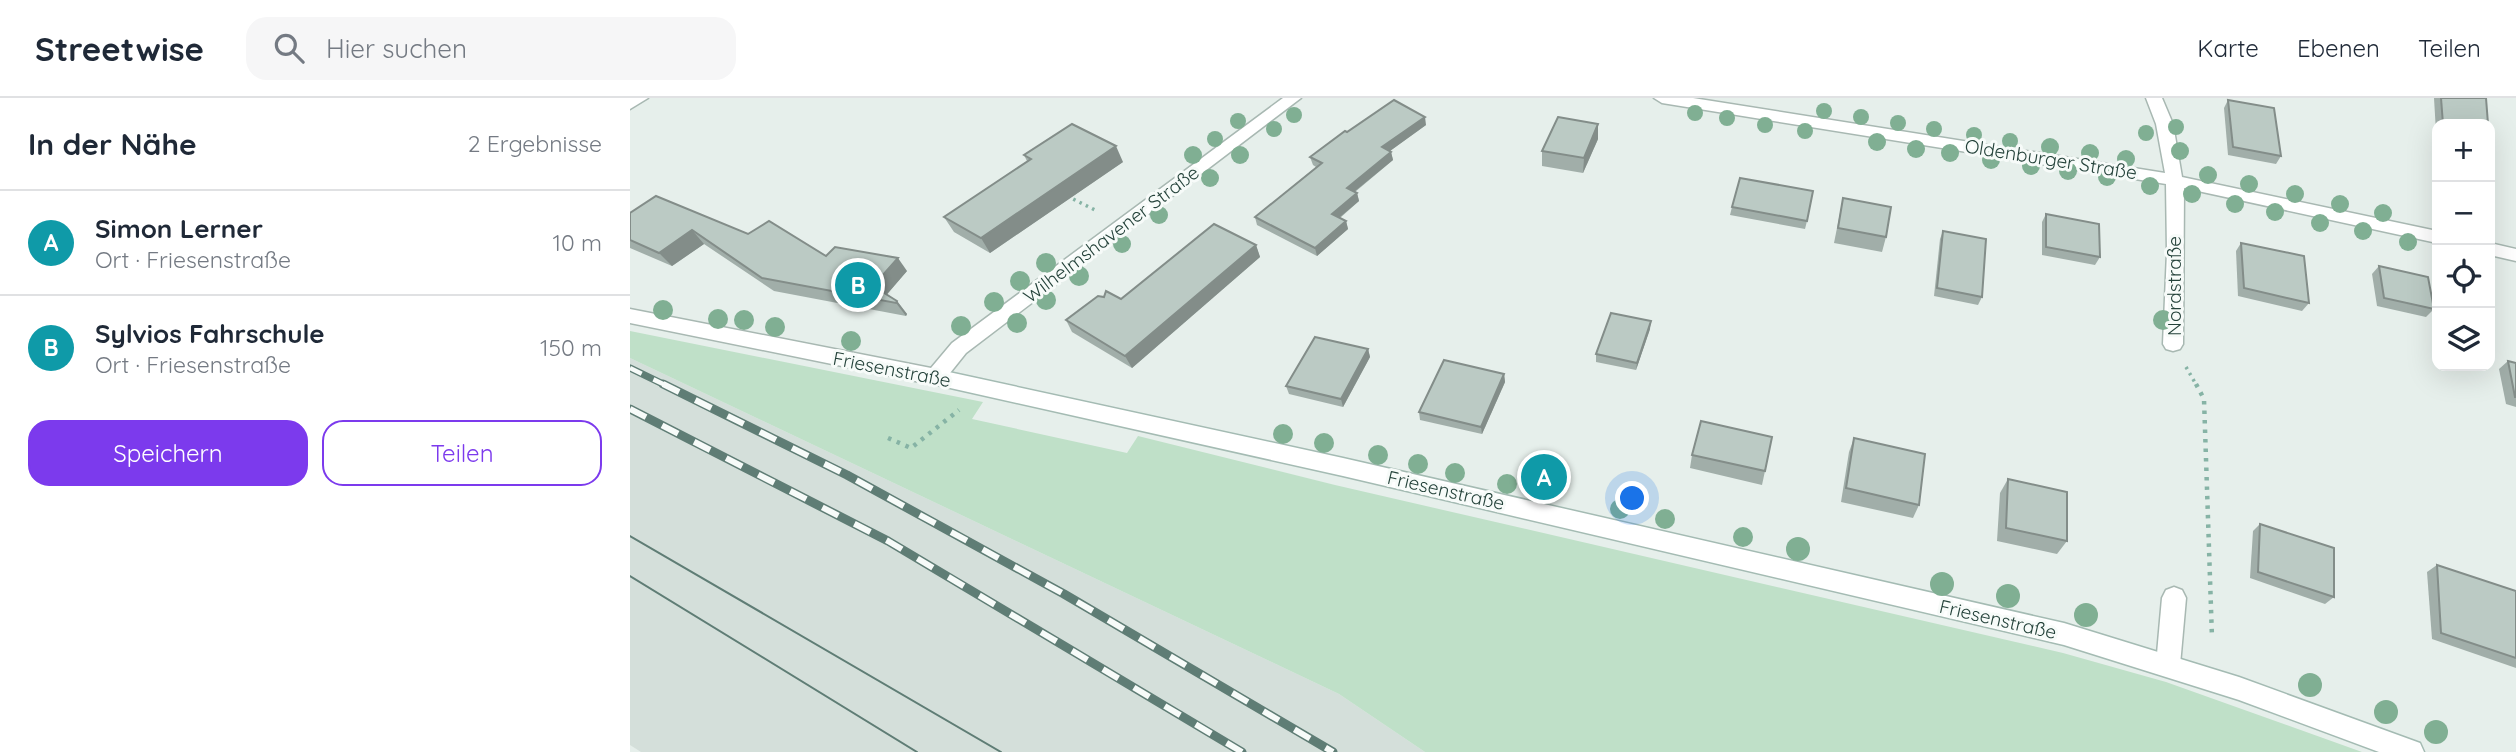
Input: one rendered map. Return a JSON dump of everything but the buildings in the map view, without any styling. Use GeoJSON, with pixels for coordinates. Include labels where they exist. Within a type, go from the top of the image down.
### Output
{"type":"FeatureCollection","features":[{"type":"Feature","properties":{"kind":"street"},"geometry":{"type":"LineString","coordinates":[[630,104],[640,98]]}},
{"type":"Feature","properties":{"kind":"street","name":"Wilhelmshavener Straße"},"geometry":{"type":"LineString","coordinates":[[935,377],[959,348],[1293,98]]}},
{"type":"Feature","properties":{"kind":"street","name":"Oldenburger Straße"},"geometry":{"type":"LineString","coordinates":[[1662,98],[2175,180],[2432,236]]}},
{"type":"Feature","properties":{"kind":"street","name":"Nordstraße"},"geometry":{"type":"LineString","coordinates":[[2154,98],[2166,132],[2175,180],[2173,344]]}},
{"type":"Feature","properties":{"kind":"street"},"geometry":{"type":"LineString","coordinates":[[2495,250],[2516,256]]}},
{"type":"Feature","properties":{"kind":"street","name":"Friesenstraße"},"geometry":{"type":"LineString","coordinates":[[630,316],[1156,424],[2064,634],[2168,665],[2353,728],[2411,752]]}},
{"type":"Feature","properties":{"kind":"street"},"geometry":{"type":"LineString","coordinates":[[2168,665],[2174,597]]}},
{"type":"Feature","properties":{"kind":"path"},"geometry":{"type":"LineString","coordinates":[[1056,190],[1100,213]]}},
{"type":"Feature","properties":{"kind":"path","name":"Nordstraße"},"geometry":{"type":"LineString","coordinates":[[2173,344],[2204,399],[2212,638]]}},
{"type":"Feature","properties":{"kind":"path"},"geometry":{"type":"LineString","coordinates":[[888,438],[911,448],[969,402],[980,387]]}},
{"type":"Feature","properties":{"kind":"shaded area"},"geometry":{"type":"Polygon","coordinates":[[[630,358],[1339,694],[1425,752],[641,752],[630,745],[630,358]]]}},
{"type":"Feature","properties":{"kind":"green space"},"geometry":{"type":"Polygon","coordinates":[[[630,331],[983,402],[972,419],[1127,453],[1138,436],[1335,485],[2063,653],[2166,682],[2362,752],[1425,752],[1339,694],[630,358],[630,331]]]}},
{"type":"Feature","properties":{"kind":"tram line"},"geometry":{"type":"LineString","coordinates":[[630,536],[1001,752]]}},
{"type":"Feature","properties":{"kind":"tram line"},"geometry":{"type":"LineString","coordinates":[[630,576],[917,752]]}},
{"type":"Feature","properties":{"kind":"railway"},"geometry":{"type":"LineString","coordinates":[[630,368],[667,386]]}},
{"type":"Feature","properties":{"kind":"railway"},"geometry":{"type":"LineString","coordinates":[[663,384],[847,475],[1064,594],[1333,752]]}},
{"type":"Feature","properties":{"kind":"railway"},"geometry":{"type":"LineString","coordinates":[[630,409],[888,541],[1242,752]]}},
{"type":"Feature","properties":{"kind":"place","name":"Sylvios Fahrschule"},"geometry":{"type":"Point","coordinates":[858,285]}},
{"type":"Feature","properties":{"kind":"place","name":"Simon Lerner"},"geometry":{"type":"Point","coordinates":[1544,477]}}]}
